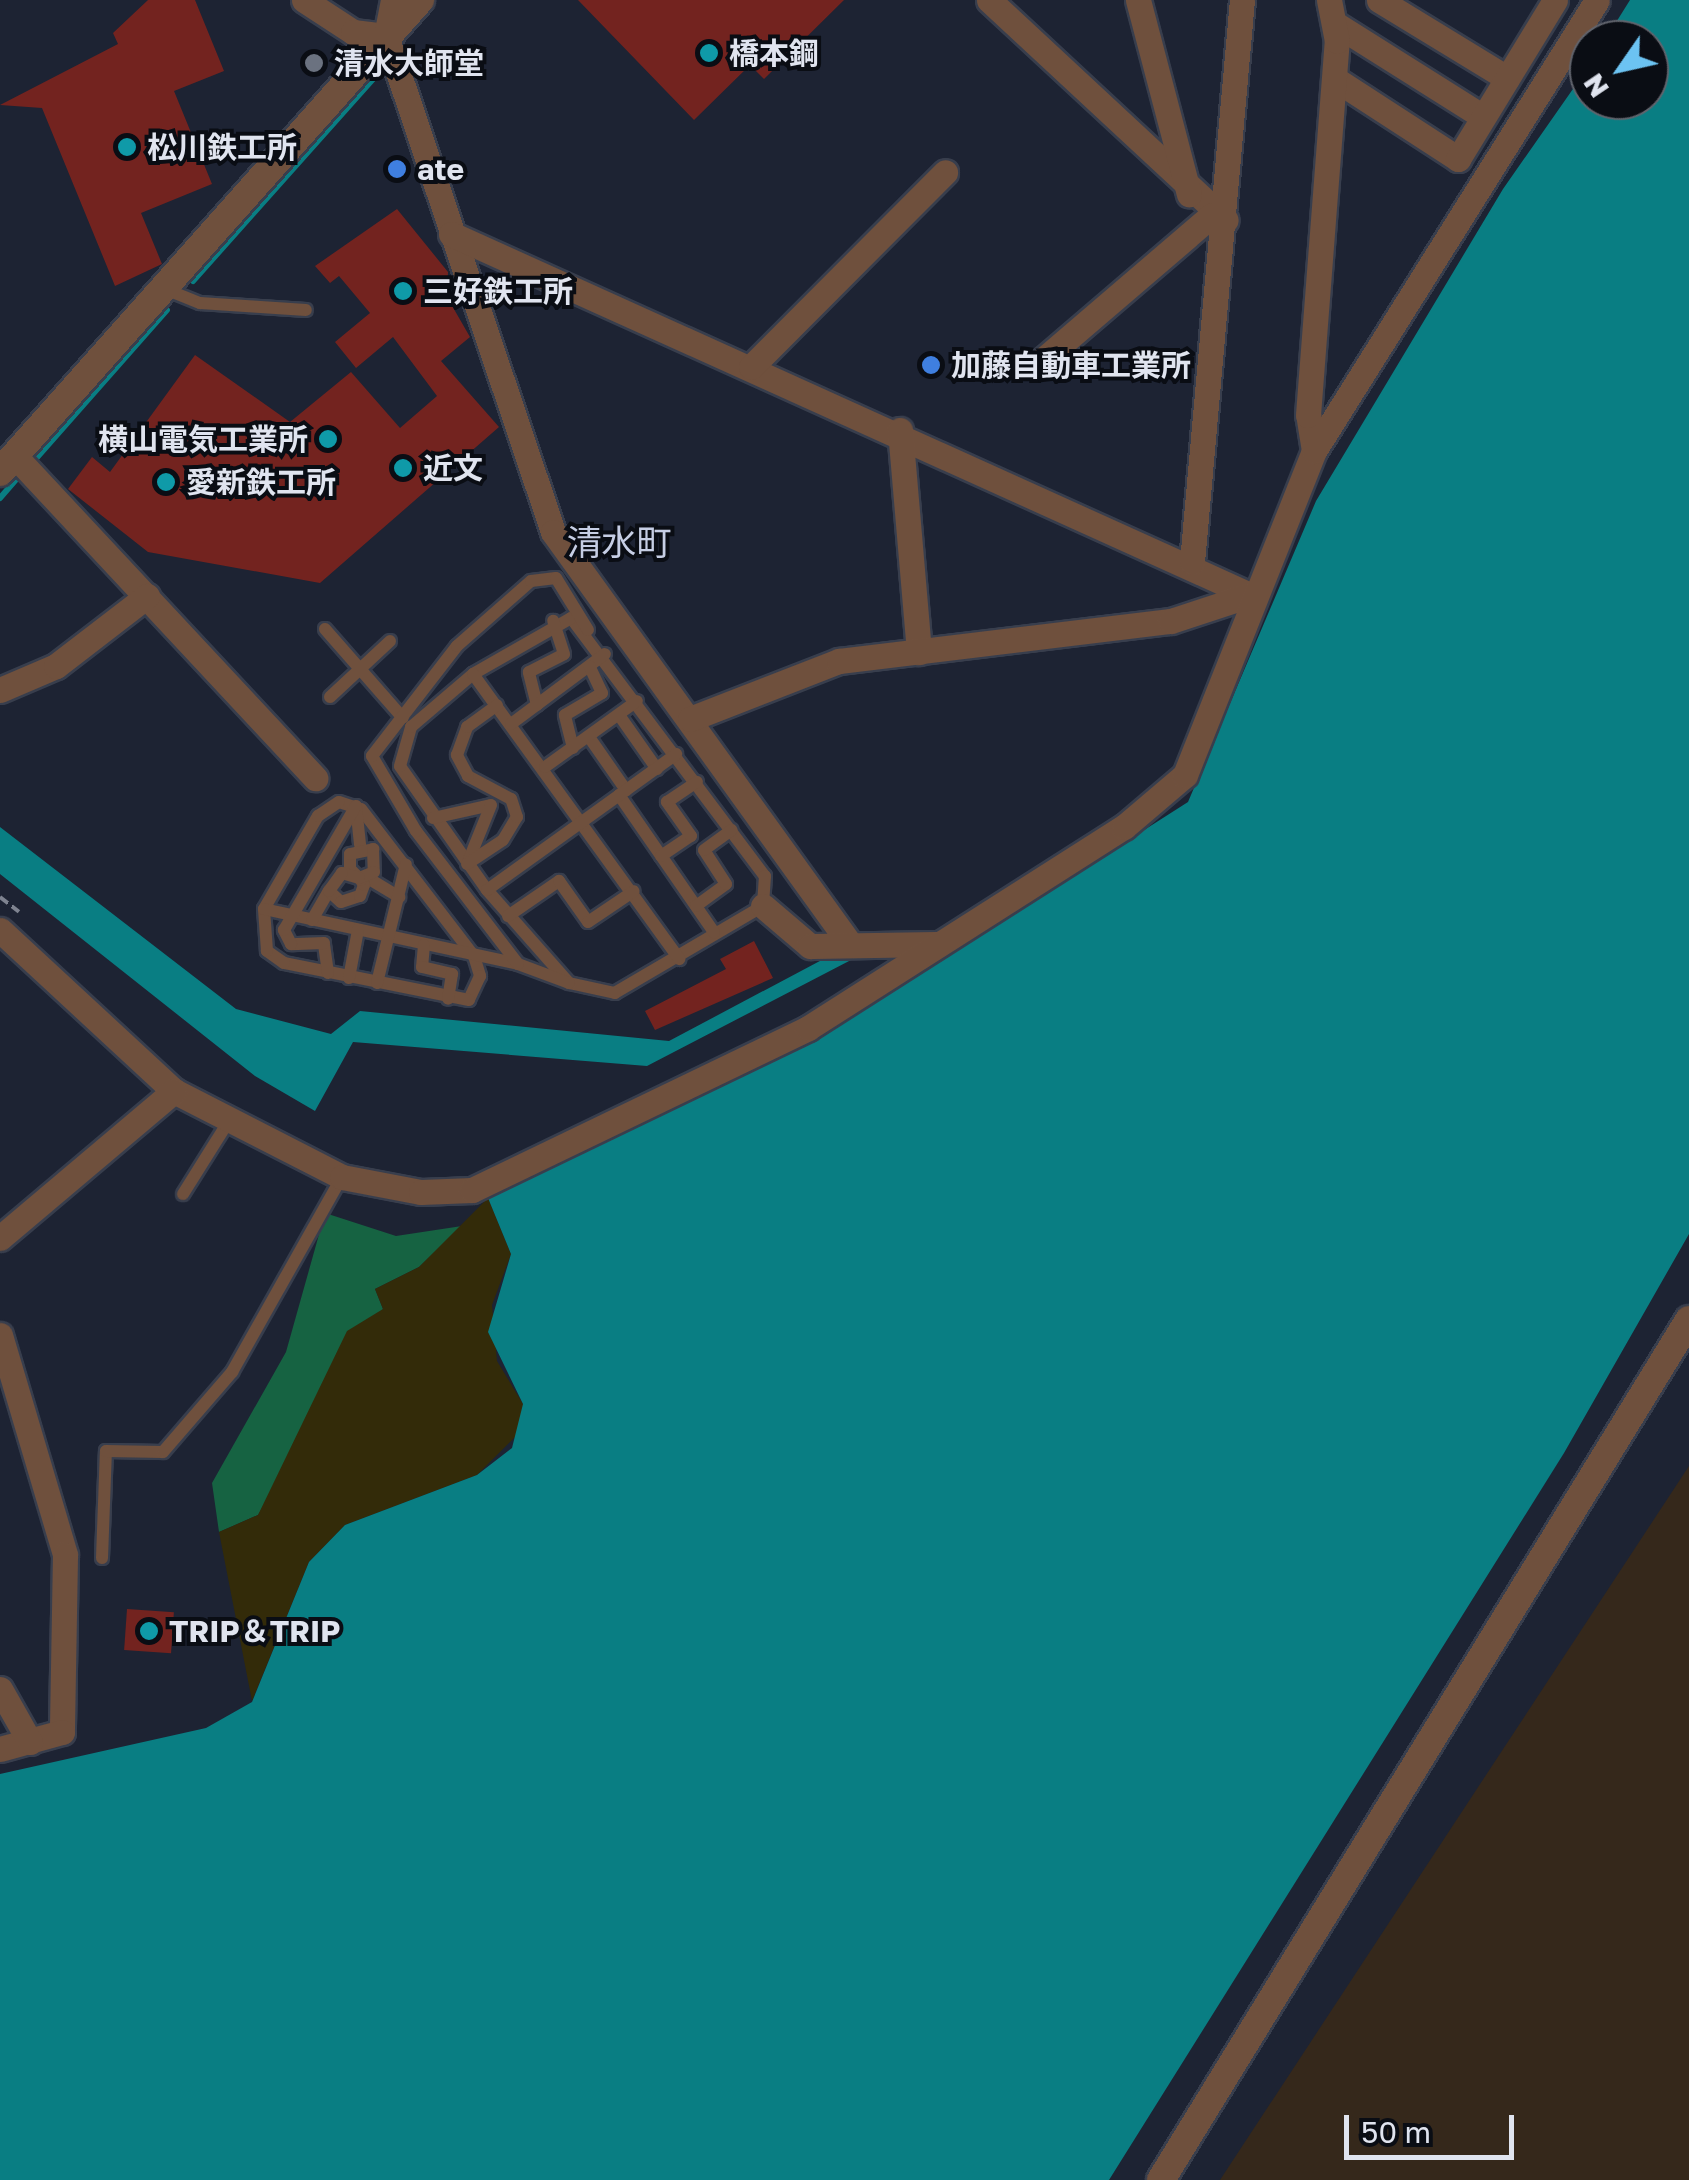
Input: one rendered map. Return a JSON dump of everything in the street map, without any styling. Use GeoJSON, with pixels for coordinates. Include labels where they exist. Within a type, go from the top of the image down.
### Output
{"type":"FeatureCollection","features":[{"type":"Feature","properties":{"kind":"street"},"geometry":{"type":"LineString","coordinates":[[304,0],[353,32],[386,36]]}},
{"type":"Feature","properties":{"kind":"street"},"geometry":{"type":"LineString","coordinates":[[394,0],[386,36],[553,532],[850,944]]}},
{"type":"Feature","properties":{"kind":"street"},"geometry":{"type":"LineString","coordinates":[[315,778],[147,596],[7,464],[420,0]]}},
{"type":"Feature","properties":{"kind":"street"},"geometry":{"type":"LineString","coordinates":[[989,0],[1189,194],[1219,218]]}},
{"type":"Feature","properties":{"kind":"street"},"geometry":{"type":"LineString","coordinates":[[1138,0],[1189,194]]}},
{"type":"Feature","properties":{"kind":"street"},"geometry":{"type":"LineString","coordinates":[[1192,562],[1219,218],[1242,0]]}},
{"type":"Feature","properties":{"kind":"street"},"geometry":{"type":"LineString","coordinates":[[1379,0],[1507,78]]}},
{"type":"Feature","properties":{"kind":"street"},"geometry":{"type":"LineString","coordinates":[[1335,79],[1458,158],[1555,0]]}},
{"type":"Feature","properties":{"kind":"street"},"geometry":{"type":"LineString","coordinates":[[0,930],[174,1091],[342,1177],[472,1190],[808,1028],[1166,798],[1185,774],[1250,594],[1314,451],[1597,0]]}},
{"type":"Feature","properties":{"kind":"street"},"geometry":{"type":"LineString","coordinates":[[1332,12],[1483,117]]}},
{"type":"Feature","properties":{"kind":"street"},"geometry":{"type":"LineString","coordinates":[[1314,451],[1308,415],[1335,79],[1332,12]]}},
{"type":"Feature","properties":{"kind":"street"},"geometry":{"type":"LineString","coordinates":[[751,367],[945,172]]}},
{"type":"Feature","properties":{"kind":"street"},"geometry":{"type":"LineString","coordinates":[[1037,365],[1219,218]]}},
{"type":"Feature","properties":{"kind":"street"},"geometry":{"type":"LineString","coordinates":[[450,234],[900,430],[1192,562],[1250,594]]}},
{"type":"Feature","properties":{"kind":"street"},"geometry":{"type":"LineString","coordinates":[[900,430],[919,652]]}},
{"type":"Feature","properties":{"kind":"street"},"geometry":{"type":"LineString","coordinates":[[690,719],[840,662],[1170,621],[1250,594]]}},
{"type":"Feature","properties":{"kind":"street"},"geometry":{"type":"LineString","coordinates":[[0,690],[56,666],[147,596]]}},
{"type":"Feature","properties":{"kind":"street"},"geometry":{"type":"LineString","coordinates":[[764,906],[791,938],[850,944],[939,944]]}},
{"type":"Feature","properties":{"kind":"street"},"geometry":{"type":"LineString","coordinates":[[0,1238],[174,1091]]}},
{"type":"Feature","properties":{"kind":"street"},"geometry":{"type":"LineString","coordinates":[[1161,2180],[1689,1320]]}},
{"type":"Feature","properties":{"kind":"street"},"geometry":{"type":"LineString","coordinates":[[0,1335],[65,1556],[62,1732],[0,1749]]}},
{"type":"Feature","properties":{"kind":"street"},"geometry":{"type":"LineString","coordinates":[[0,1689],[30,1742]]}},
{"type":"Feature","properties":{"kind":"lane"},"geometry":{"type":"LineString","coordinates":[[165,289],[200,303],[306,310]]}},
{"type":"Feature","properties":{"kind":"lane"},"geometry":{"type":"LineString","coordinates":[[264,909],[518,964],[615,993],[764,906],[765,876],[604,654],[556,578],[531,581],[457,646],[376,745],[375,770],[518,964]]}},
{"type":"Feature","properties":{"kind":"lane"},"geometry":{"type":"LineString","coordinates":[[569,982],[487,890],[400,768],[411,728],[473,674],[553,621],[588,630]]}},
{"type":"Feature","properties":{"kind":"lane"},"geometry":{"type":"LineString","coordinates":[[537,705],[528,672],[564,654],[553,621]]}},
{"type":"Feature","properties":{"kind":"lane"},"geometry":{"type":"LineString","coordinates":[[324,629],[411,728]]}},
{"type":"Feature","properties":{"kind":"lane"},"geometry":{"type":"LineString","coordinates":[[330,698],[390,641]]}},
{"type":"Feature","properties":{"kind":"lane"},"geometry":{"type":"LineString","coordinates":[[511,724],[604,654]]}},
{"type":"Feature","properties":{"kind":"lane"},"geometry":{"type":"LineString","coordinates":[[573,748],[565,716],[602,693],[590,667]]}},
{"type":"Feature","properties":{"kind":"lane"},"geometry":{"type":"LineString","coordinates":[[473,674],[546,767],[679,959]]}},
{"type":"Feature","properties":{"kind":"lane"},"geometry":{"type":"LineString","coordinates":[[546,767],[638,701]]}},
{"type":"Feature","properties":{"kind":"lane"},"geometry":{"type":"LineString","coordinates":[[467,864],[503,840],[517,817],[511,799],[468,776],[457,755],[467,726],[497,705]]}},
{"type":"Feature","properties":{"kind":"lane"},"geometry":{"type":"LineString","coordinates":[[619,715],[657,769]]}},
{"type":"Feature","properties":{"kind":"lane"},"geometry":{"type":"LineString","coordinates":[[590,737],[661,856],[714,932]]}},
{"type":"Feature","properties":{"kind":"lane"},"geometry":{"type":"LineString","coordinates":[[487,890],[676,754]]}},
{"type":"Feature","properties":{"kind":"lane"},"geometry":{"type":"LineString","coordinates":[[592,773],[608,764]]}},
{"type":"Feature","properties":{"kind":"lane"},"geometry":{"type":"LineString","coordinates":[[661,856],[691,836],[667,802],[697,782]]}},
{"type":"Feature","properties":{"kind":"lane"},"geometry":{"type":"LineString","coordinates":[[340,802],[356,806],[406,864],[474,956],[478,990],[448,999],[272,957],[264,909],[318,816],[340,802]]}},
{"type":"Feature","properties":{"kind":"lane"},"geometry":{"type":"LineString","coordinates":[[356,806],[360,845],[349,862],[362,878]]}},
{"type":"Feature","properties":{"kind":"lane"},"geometry":{"type":"LineString","coordinates":[[328,973],[324,943],[285,938],[289,914],[356,806]]}},
{"type":"Feature","properties":{"kind":"lane"},"geometry":{"type":"LineString","coordinates":[[433,818],[491,806],[467,864]]}},
{"type":"Feature","properties":{"kind":"lane"},"geometry":{"type":"LineString","coordinates":[[696,906],[726,884],[704,850],[732,830]]}},
{"type":"Feature","properties":{"kind":"lane"},"geometry":{"type":"LineString","coordinates":[[329,891],[352,900],[362,890],[362,878],[376,853],[360,845]]}},
{"type":"Feature","properties":{"kind":"lane"},"geometry":{"type":"LineString","coordinates":[[377,984],[406,864]]}},
{"type":"Feature","properties":{"kind":"lane"},"geometry":{"type":"LineString","coordinates":[[312,920],[342,873],[399,896]]}},
{"type":"Feature","properties":{"kind":"lane"},"geometry":{"type":"LineString","coordinates":[[508,916],[559,881],[588,922],[634,891]]}},
{"type":"Feature","properties":{"kind":"lane"},"geometry":{"type":"LineString","coordinates":[[350,978],[358,930]]}},
{"type":"Feature","properties":{"kind":"lane"},"geometry":{"type":"LineString","coordinates":[[424,944],[422,967],[452,974],[448,999]]}},
{"type":"Feature","properties":{"kind":"lane"},"geometry":{"type":"LineString","coordinates":[[183,1194],[230,1119]]}},
{"type":"Feature","properties":{"kind":"lane"},"geometry":{"type":"LineString","coordinates":[[102,1558],[106,1451],[163,1452],[232,1372],[342,1177]]}},
{"type":"Feature","properties":{"kind":"shaded area"},"geometry":{"type":"Polygon","coordinates":[[[1630,0],[1689,0],[1689,1234],[1564,1453],[1109,2180],[0,2180],[0,1774],[206,1728],[252,1702],[309,1562],[345,1525],[477,1475],[512,1448],[523,1404],[488,1332],[511,1254],[488,1198],[809,1044],[1188,802],[1316,501],[1503,189],[1569,95],[1569,120],[1669,120],[1669,20],[1618,20],[1630,0]]]}},
{"type":"Feature","properties":{"kind":"shaded area"},"geometry":{"type":"Polygon","coordinates":[[[0,827],[236,1009],[331,1034],[360,1011],[669,1041],[833,954],[851,960],[647,1066],[353,1042],[315,1111],[255,1076],[0,874],[0,827]]]}},
{"type":"Feature","properties":{"kind":"shaded area"},"geometry":{"type":"Polygon","coordinates":[[[325,1213],[396,1236],[462,1226],[419,1267],[375,1289],[383,1309],[258,1515],[219,1532],[212,1483],[286,1352],[325,1213]]]}},
{"type":"Feature","properties":{"kind":"shaded area"},"geometry":{"type":"Polygon","coordinates":[[[1689,1466],[1689,2180],[1220,2180],[1689,1466]]]}},
{"type":"Feature","properties":{"kind":"sand"},"geometry":{"type":"Polygon","coordinates":[[[488,1198],[511,1254],[492,1305],[497,1361],[523,1404],[523,1429],[477,1475],[345,1525],[309,1562],[252,1701],[219,1532],[258,1515],[347,1331],[383,1309],[375,1289],[419,1267],[488,1198]]]}},
{"type":"Feature","properties":{"kind":"building","name":"松川鉄工所"},"geometry":{"type":"Polygon","coordinates":[[[148,0],[195,0],[224,71],[174,91],[212,184],[141,213],[162,264],[115,286],[42,108],[0,105],[118,44],[113,33],[148,0]]]}},
{"type":"Feature","properties":{"kind":"building","name":"橋本鋼"},"geometry":{"type":"Polygon","coordinates":[[[578,0],[844,0],[764,79],[750,65],[694,120],[578,0]]]}},
{"type":"Feature","properties":{"kind":"building"},"geometry":{"type":"Polygon","coordinates":[[[397,209],[448,272],[447,297],[470,337],[441,361],[499,427],[320,583],[148,552],[68,489],[92,457],[110,472],[195,355],[290,422],[351,372],[400,428],[437,396],[393,337],[356,368],[335,342],[370,313],[339,276],[330,283],[315,266],[397,209]]]}},
{"type":"Feature","properties":{"kind":"building"},"geometry":{"type":"Polygon","coordinates":[[[754,941],[773,978],[655,1030],[645,1011],[726,969],[720,959],[754,941]]]}},
{"type":"Feature","properties":{"kind":"building","name":"TRIP＆TRIP"},"geometry":{"type":"Polygon","coordinates":[[[127,1609],[174,1612],[171,1653],[124,1650],[127,1609]]]}},
{"type":"Feature","properties":{"kind":"waterway"},"geometry":{"type":"LineString","coordinates":[[193,281],[381,70]]}},
{"type":"Feature","properties":{"kind":"waterway"},"geometry":{"type":"LineString","coordinates":[[32,463],[167,310]]}},
{"type":"Feature","properties":{"kind":"waterway"},"geometry":{"type":"LineString","coordinates":[[0,498],[21,474]]}},
{"type":"Feature","properties":{"kind":"place","name":"橋本鋼"},"geometry":{"type":"Point","coordinates":[709,53]}},
{"type":"Feature","properties":{"kind":"place","name":"清水大師堂"},"geometry":{"type":"Point","coordinates":[314,63]}},
{"type":"Feature","properties":{"kind":"place","name":"松川鉄工所"},"geometry":{"type":"Point","coordinates":[127,147]}},
{"type":"Feature","properties":{"kind":"place","name":"ate"},"geometry":{"type":"Point","coordinates":[397,169]}},
{"type":"Feature","properties":{"kind":"place","name":"三好鉄工所"},"geometry":{"type":"Point","coordinates":[403,291]}},
{"type":"Feature","properties":{"kind":"place","name":"加藤自動車工業所"},"geometry":{"type":"Point","coordinates":[931,365]}},
{"type":"Feature","properties":{"kind":"place","name":"横山電気工業所"},"geometry":{"type":"Point","coordinates":[328,439]}},
{"type":"Feature","properties":{"kind":"place","name":"近文"},"geometry":{"type":"Point","coordinates":[403,468]}},
{"type":"Feature","properties":{"kind":"place","name":"愛新鉄工所"},"geometry":{"type":"Point","coordinates":[166,482]}},
{"type":"Feature","properties":{"kind":"place","name":"TRIP＆TRIP"},"geometry":{"type":"Point","coordinates":[149,1631]}},
{"type":"Feature","properties":{"kind":"district","name":"清水町"},"geometry":{"type":"Point","coordinates":[619,542]}}]}
